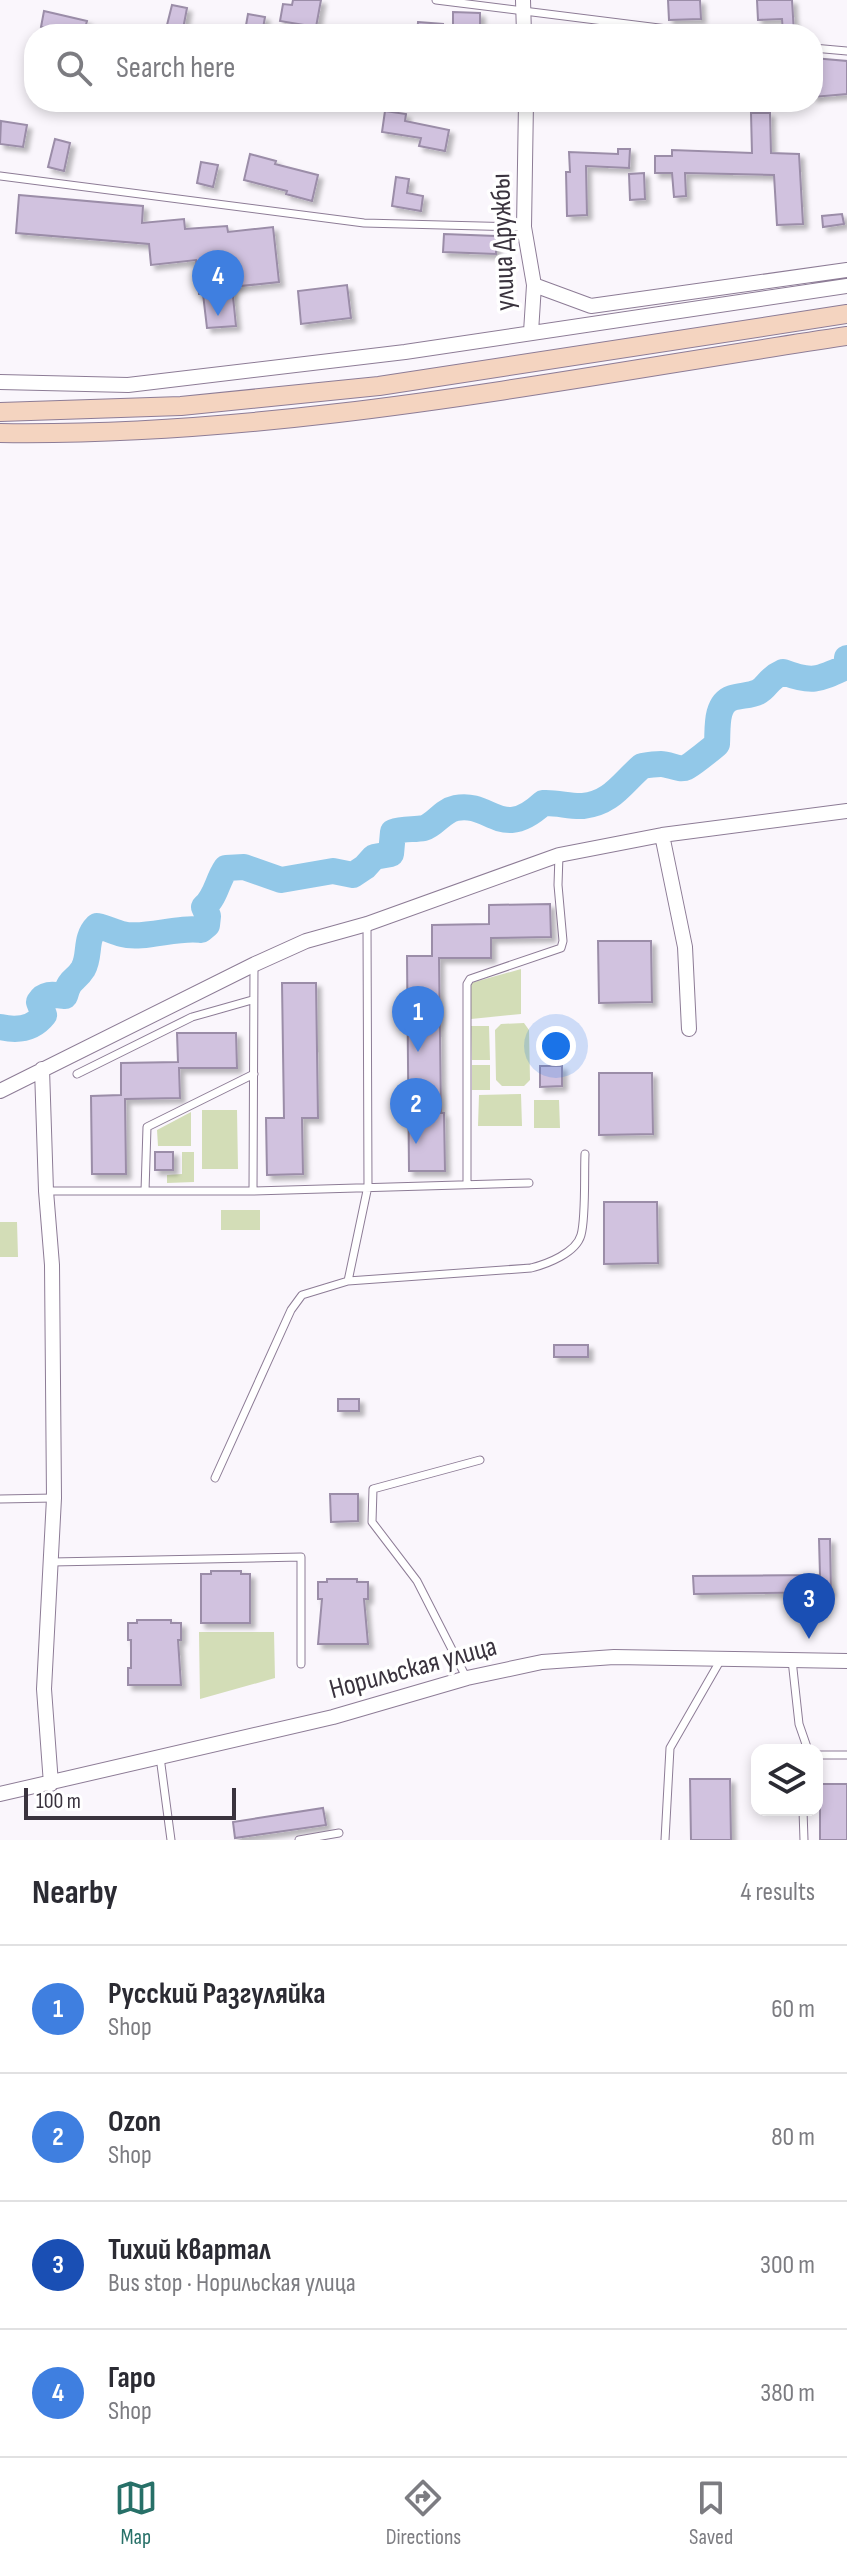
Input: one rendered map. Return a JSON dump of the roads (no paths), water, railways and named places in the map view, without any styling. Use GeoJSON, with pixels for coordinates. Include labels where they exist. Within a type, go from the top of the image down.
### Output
{"type":"FeatureCollection","features":[{"type":"Feature","properties":{"kind":"main road"},"geometry":{"type":"LineString","coordinates":[[0,412],[181,406],[379,386],[847,314]]}},
{"type":"Feature","properties":{"kind":"main road"},"geometry":{"type":"LineString","coordinates":[[0,433],[174,430],[381,409],[847,336]]}},
{"type":"Feature","properties":{"kind":"street"},"geometry":{"type":"LineString","coordinates":[[523,4],[524,24]]}},
{"type":"Feature","properties":{"kind":"street","name":"улица Дружбы"},"geometry":{"type":"LineString","coordinates":[[526,112],[524,227],[534,285],[531,332]]}},
{"type":"Feature","properties":{"kind":"street"},"geometry":{"type":"LineString","coordinates":[[534,285],[591,306],[847,270]]}},
{"type":"Feature","properties":{"kind":"street"},"geometry":{"type":"LineString","coordinates":[[0,382],[128,385],[405,352],[847,286]]}},
{"type":"Feature","properties":{"kind":"street"},"geometry":{"type":"LineString","coordinates":[[0,1091],[306,941],[367,924],[559,855],[662,835],[847,811]]}},
{"type":"Feature","properties":{"kind":"street"},"geometry":{"type":"LineString","coordinates":[[662,835],[685,947],[689,1029]]}},
{"type":"Feature","properties":{"kind":"street"},"geometry":{"type":"LineString","coordinates":[[42,1069],[52,1265],[54,1498],[44,1689],[51,1784]]}},
{"type":"Feature","properties":{"kind":"street","name":"Норильская улица"},"geometry":{"type":"LineString","coordinates":[[0,1794],[333,1717],[467,1678],[542,1662],[614,1657],[847,1661]]}},
{"type":"Feature","properties":{"kind":"lane"},"geometry":{"type":"LineString","coordinates":[[436,0],[523,4],[646,24]]}},
{"type":"Feature","properties":{"kind":"lane"},"geometry":{"type":"LineString","coordinates":[[823,49],[847,51]]}},
{"type":"Feature","properties":{"kind":"lane"},"geometry":{"type":"LineString","coordinates":[[0,176],[364,223],[524,227]]}},
{"type":"Feature","properties":{"kind":"lane"},"geometry":{"type":"LineString","coordinates":[[467,1184],[467,984],[470,979],[561,948],[559,855]]}},
{"type":"Feature","properties":{"kind":"lane"},"geometry":{"type":"LineString","coordinates":[[348,1281],[368,1186],[367,924]]}},
{"type":"Feature","properties":{"kind":"lane"},"geometry":{"type":"LineString","coordinates":[[253,1191],[252,1000],[255,964]]}},
{"type":"Feature","properties":{"kind":"lane"},"geometry":{"type":"LineString","coordinates":[[77,1074],[192,1017],[252,1000]]}},
{"type":"Feature","properties":{"kind":"lane"},"geometry":{"type":"LineString","coordinates":[[145,1191],[147,1127],[254,1074]]}},
{"type":"Feature","properties":{"kind":"lane"},"geometry":{"type":"LineString","coordinates":[[215,1478],[291,1310],[302,1295],[348,1281],[531,1268],[548,1263],[568,1252],[581,1237],[585,1154]]}},
{"type":"Feature","properties":{"kind":"lane"},"geometry":{"type":"LineString","coordinates":[[46,1191],[253,1191],[529,1183]]}},
{"type":"Feature","properties":{"kind":"lane"},"geometry":{"type":"LineString","coordinates":[[467,1678],[417,1581],[372,1522],[373,1489],[480,1460]]}},
{"type":"Feature","properties":{"kind":"lane"},"geometry":{"type":"LineString","coordinates":[[0,1499],[54,1498]]}},
{"type":"Feature","properties":{"kind":"lane"},"geometry":{"type":"LineString","coordinates":[[52,1562],[301,1557],[301,1664]]}},
{"type":"Feature","properties":{"kind":"lane"},"geometry":{"type":"LineString","coordinates":[[665,1840],[670,1748],[721,1659]]}},
{"type":"Feature","properties":{"kind":"lane"},"geometry":{"type":"LineString","coordinates":[[792,1660],[799,1724],[806,1744]]}},
{"type":"Feature","properties":{"kind":"lane"},"geometry":{"type":"LineString","coordinates":[[823,1755],[847,1755]]}},
{"type":"Feature","properties":{"kind":"lane"},"geometry":{"type":"LineString","coordinates":[[160,1757],[171,1840]]}},
{"type":"Feature","properties":{"kind":"lane"},"geometry":{"type":"LineString","coordinates":[[803,1816],[804,1840]]}},
{"type":"Feature","properties":{"kind":"lane"},"geometry":{"type":"LineString","coordinates":[[299,1840],[339,1833]]}},
{"type":"Feature","properties":{"kind":"waterway"},"geometry":{"type":"LineString","coordinates":[[0,1027],[18,1029],[30,1026],[44,1015],[39,1002],[41,999],[50,995],[65,996],[83,969],[90,936],[97,926],[131,935],[201,930],[207,925],[208,916],[204,907],[226,868],[244,867],[281,880],[333,871],[353,875],[374,857],[391,854],[393,832],[424,828],[456,808],[468,807],[506,820],[529,814],[543,803],[578,806],[602,801],[642,766],[661,764],[684,768],[702,756],[717,744],[718,718],[727,701],[758,692],[783,672],[808,679],[828,675],[846,667],[847,658]]}},
{"type":"Feature","properties":{"kind":"place","name":"Гаро"},"geometry":{"type":"Point","coordinates":[218,316]}},
{"type":"Feature","properties":{"kind":"place","name":"Русский Разгуляйка"},"geometry":{"type":"Point","coordinates":[418,1052]}},
{"type":"Feature","properties":{"kind":"place","name":"Ozon"},"geometry":{"type":"Point","coordinates":[416,1144]}},
{"type":"Feature","properties":{"kind":"place","name":"Тихий квартал"},"geometry":{"type":"Point","coordinates":[809,1639]}}]}
